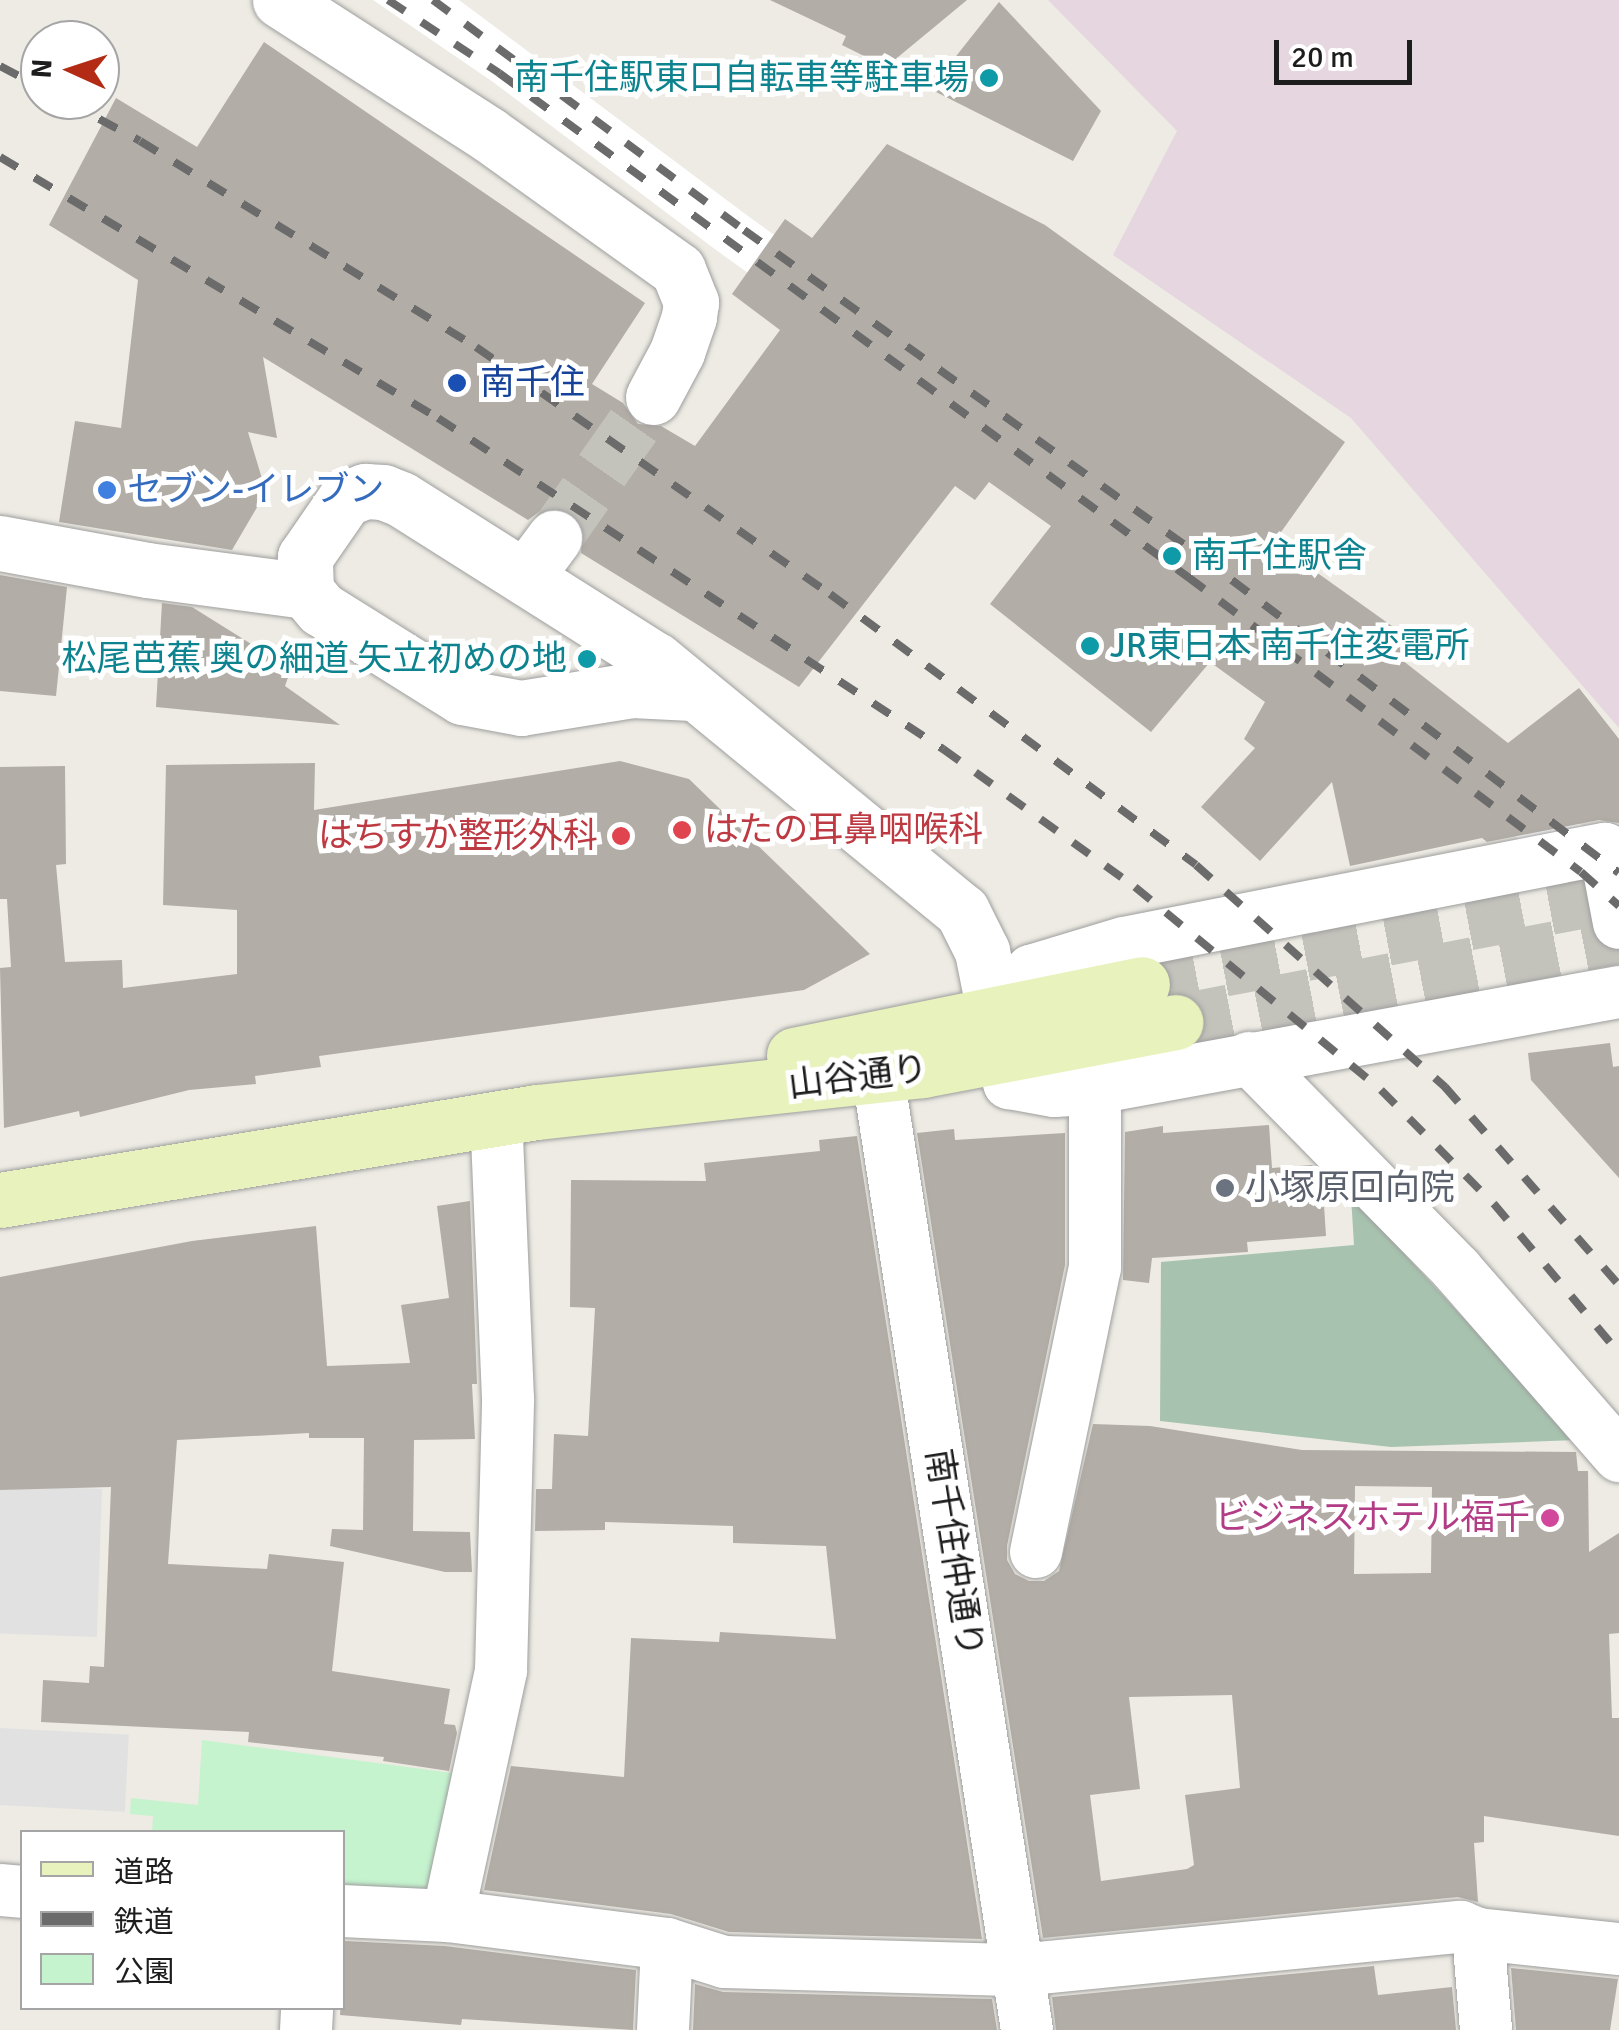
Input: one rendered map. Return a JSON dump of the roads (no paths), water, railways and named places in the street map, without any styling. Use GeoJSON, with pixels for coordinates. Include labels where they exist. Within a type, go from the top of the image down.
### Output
{"type":"FeatureCollection","features":[{"type":"Feature","properties":{"kind":"main road","name":"山谷通り"},"geometry":{"type":"LineString","coordinates":[[0,1200],[999,1034],[1159,1003]]}},
{"type":"Feature","properties":{"kind":"main road","name":"山谷通り"},"geometry":{"type":"LineString","coordinates":[[516,1115],[878,1076],[999,1034]]}},
{"type":"Feature","properties":{"kind":"street"},"geometry":{"type":"LineString","coordinates":[[280,0],[488,134],[678,270],[690,302],[689,317],[677,352],[652,397]]}},
{"type":"Feature","properties":{"kind":"street"},"geometry":{"type":"LineString","coordinates":[[692,694],[632,690],[521,708],[486,704],[437,686],[321,610],[306,591],[305,556],[332,512],[345,499],[365,491],[401,499],[540,557],[692,694],[898,854],[962,911],[982,951],[1009,1083],[1054,1091],[1090,1089],[1619,992]]}},
{"type":"Feature","properties":{"kind":"street"},"geometry":{"type":"LineString","coordinates":[[0,542],[148,570],[306,591]]}},
{"type":"Feature","properties":{"kind":"street"},"geometry":{"type":"LineString","coordinates":[[999,1034],[1031,972],[1124,943],[1605,848],[1619,923]]}},
{"type":"Feature","properties":{"kind":"street"},"geometry":{"type":"LineString","coordinates":[[1248,1058],[1457,1270],[1619,1456]]}},
{"type":"Feature","properties":{"kind":"street","name":"南千住仲通り"},"geometry":{"type":"LineString","coordinates":[[878,1076],[1028,2030]]}},
{"type":"Feature","properties":{"kind":"street"},"geometry":{"type":"LineString","coordinates":[[1036,1552],[1095,1268],[1095,1114],[1090,1089]]}},
{"type":"Feature","properties":{"kind":"street"},"geometry":{"type":"LineString","coordinates":[[448,1916],[501,1671],[516,1115]]}},
{"type":"Feature","properties":{"kind":"street"},"geometry":{"type":"LineString","coordinates":[[345,1912],[448,1916],[667,1944],[724,1962],[1018,1970],[1461,1927],[1478,1934],[1619,1949]]}},
{"type":"Feature","properties":{"kind":"street"},"geometry":{"type":"LineString","coordinates":[[1478,1934],[1486,2030]]}},
{"type":"Feature","properties":{"kind":"street"},"geometry":{"type":"LineString","coordinates":[[664,2030],[667,1944]]}},
{"type":"Feature","properties":{"kind":"tunnel"},"geometry":{"type":"LineString","coordinates":[[554,538],[653,397]]}},
{"type":"Feature","properties":{"kind":"tunnel"},"geometry":{"type":"LineString","coordinates":[[1142,984],[1619,894]]}},
{"type":"Feature","properties":{"kind":"tunnel"},"geometry":{"type":"LineString","coordinates":[[1176,1022],[1619,936]]}},
{"type":"Feature","properties":{"kind":"railway"},"geometry":{"type":"LineString","coordinates":[[388,0],[499,73],[1188,577],[1581,872],[1619,906]]}},
{"type":"Feature","properties":{"kind":"railway"},"geometry":{"type":"LineString","coordinates":[[433,0],[744,230],[1200,556],[1619,873]]}},
{"type":"Feature","properties":{"kind":"railway"},"geometry":{"type":"LineString","coordinates":[[0,66],[20,76]]}},
{"type":"Feature","properties":{"kind":"railway"},"geometry":{"type":"LineString","coordinates":[[101,120],[476,347],[830,594],[1196,865],[1445,1087],[1619,1285]]}},
{"type":"Feature","properties":{"kind":"railway"},"geometry":{"type":"LineString","coordinates":[[0,157],[438,418],[943,749],[1135,887],[1381,1090],[1494,1204],[1619,1353]]}},
{"type":"Feature","properties":{"kind":"place","name":"南千住駅東口自転車等駐車場"},"geometry":{"type":"Point","coordinates":[989,78]}},
{"type":"Feature","properties":{"kind":"place","name":"南千住"},"geometry":{"type":"Point","coordinates":[457,383]}},
{"type":"Feature","properties":{"kind":"place","name":"セブン-イレブン"},"geometry":{"type":"Point","coordinates":[107,490]}},
{"type":"Feature","properties":{"kind":"place","name":"南千住駅舎"},"geometry":{"type":"Point","coordinates":[1172,556]}},
{"type":"Feature","properties":{"kind":"place","name":"JR東日本 南千住変電所"},"geometry":{"type":"Point","coordinates":[1090,646]}},
{"type":"Feature","properties":{"kind":"place","name":"松尾芭蕉 奥の細道 矢立初めの地"},"geometry":{"type":"Point","coordinates":[587,659]}},
{"type":"Feature","properties":{"kind":"place","name":"はたの耳鼻咽喉科"},"geometry":{"type":"Point","coordinates":[682,830]}},
{"type":"Feature","properties":{"kind":"place","name":"はちすか整形外科"},"geometry":{"type":"Point","coordinates":[621,836]}},
{"type":"Feature","properties":{"kind":"place","name":"小塚原回向院"},"geometry":{"type":"Point","coordinates":[1225,1188]}},
{"type":"Feature","properties":{"kind":"place","name":"ビジネスホテル福千"},"geometry":{"type":"Point","coordinates":[1550,1518]}}]}
